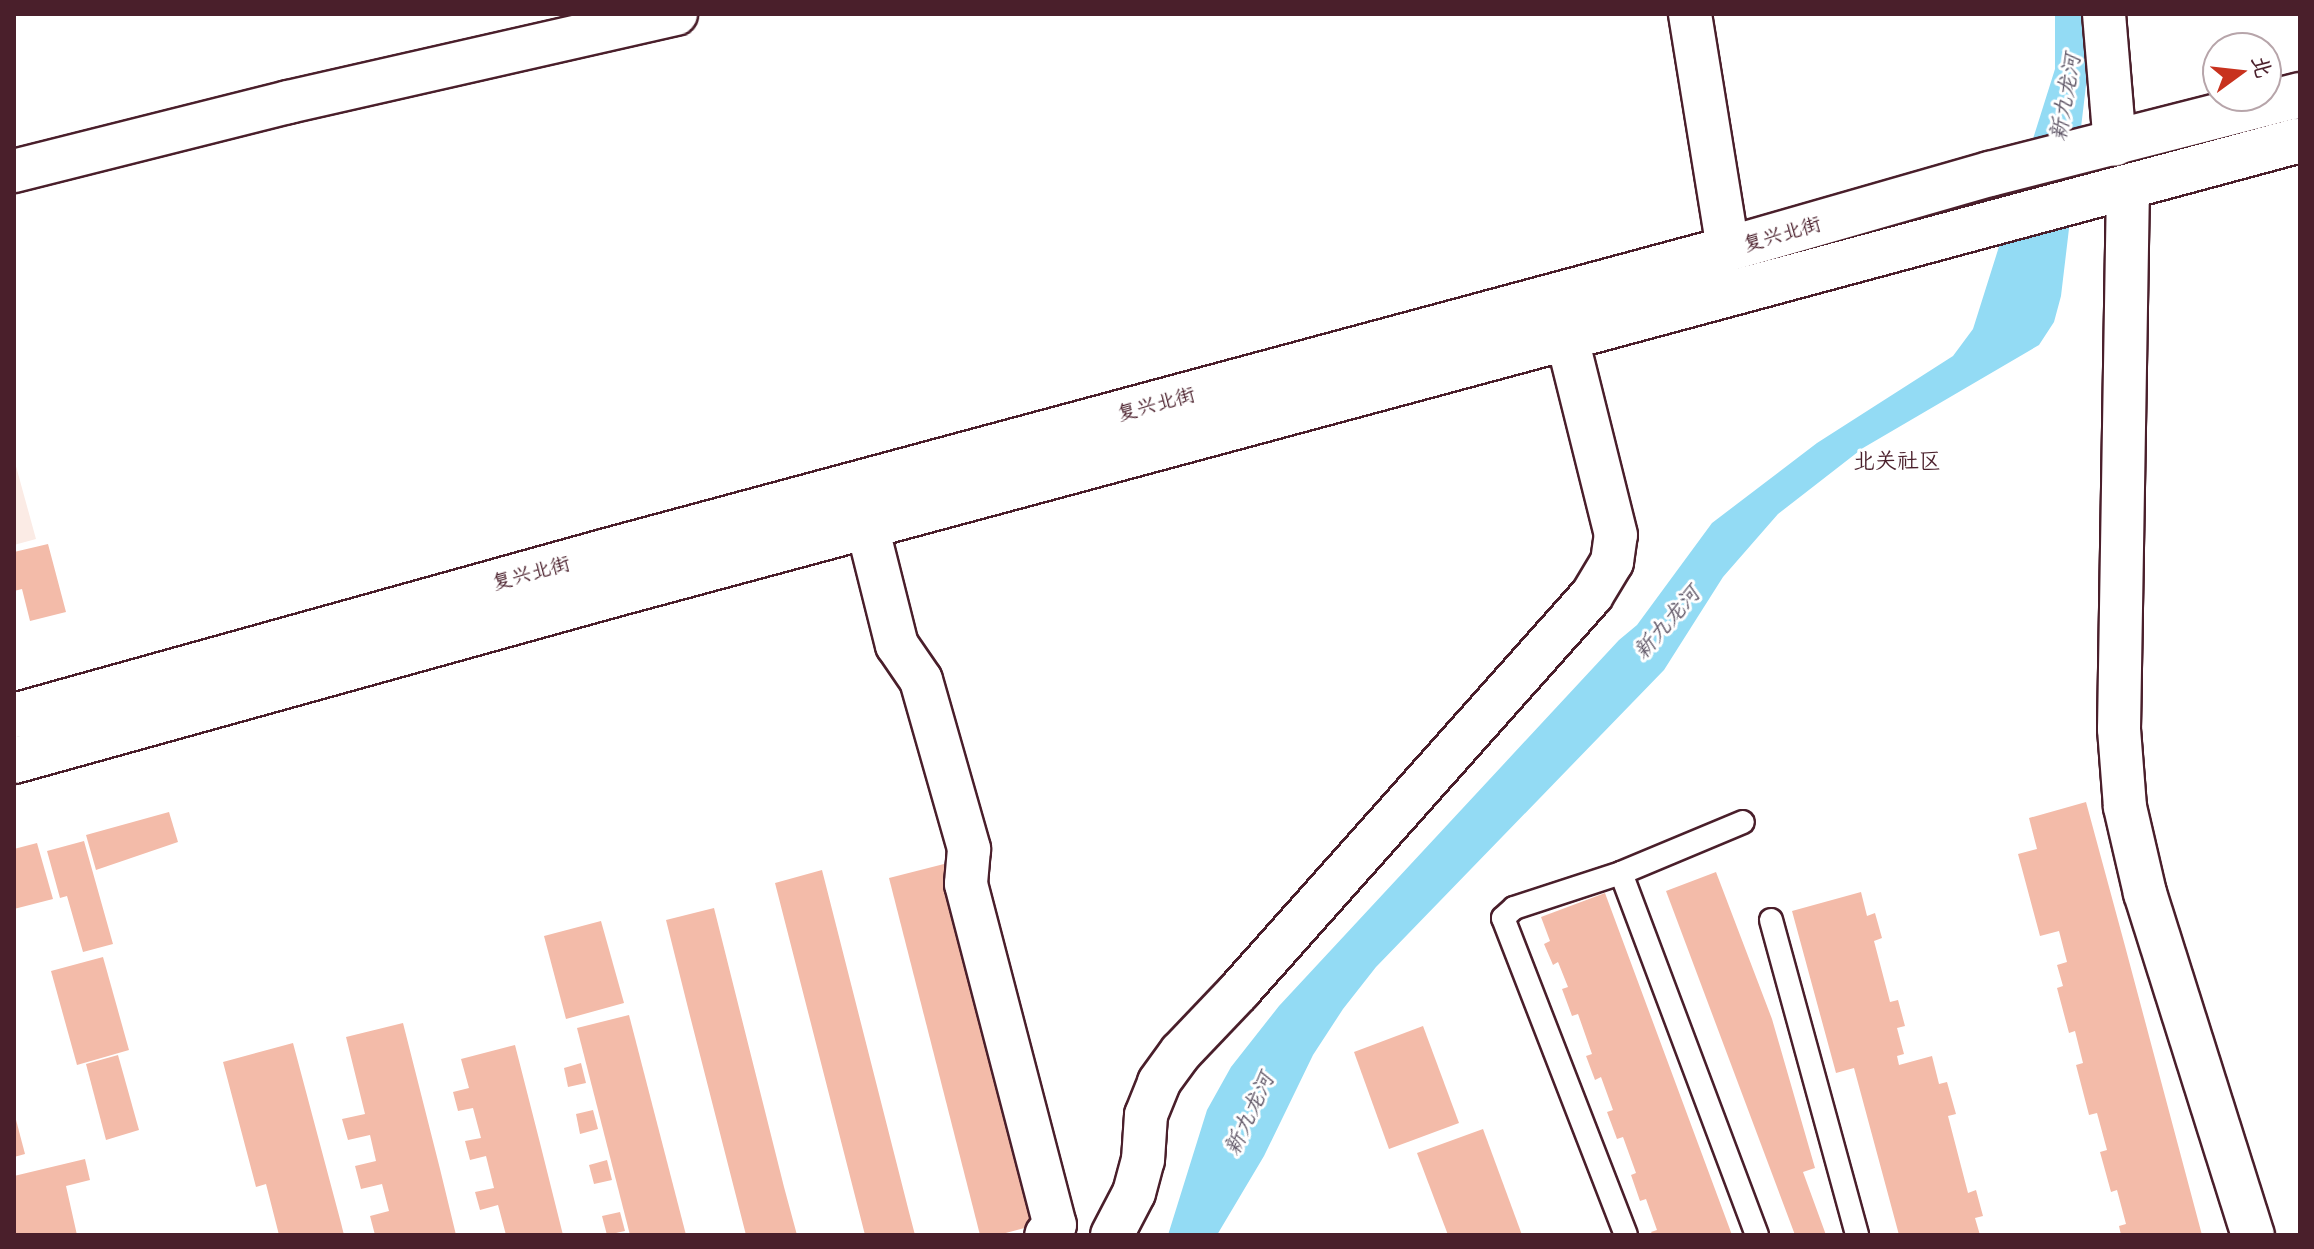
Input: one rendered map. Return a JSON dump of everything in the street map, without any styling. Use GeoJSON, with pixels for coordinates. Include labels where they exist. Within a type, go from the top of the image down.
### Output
{"type":"FeatureCollection","features":[{"type":"Feature","properties":{"kind":"main road","name":"复兴北街"},"geometry":{"type":"LineString","coordinates":[[14,716],[607,551],[1728,249],[1990,174],[2300,95]]}},
{"type":"Feature","properties":{"kind":"main road"},"geometry":{"type":"LineString","coordinates":[[14,761],[867,526],[2300,140]]}},
{"type":"Feature","properties":{"kind":"street"},"geometry":{"type":"LineString","coordinates":[[1690,14],[1728,249]]}},
{"type":"Feature","properties":{"kind":"street"},"geometry":{"type":"LineString","coordinates":[[2104,14],[2104,147]]}},
{"type":"Feature","properties":{"kind":"street"},"geometry":{"type":"LineString","coordinates":[[14,171],[288,102],[661,16]]}},
{"type":"Feature","properties":{"kind":"street"},"geometry":{"type":"LineString","coordinates":[[2114,190],[2119,729],[2125,807],[2145,893],[2253,1235]]}},
{"type":"Feature","properties":{"kind":"street"},"geometry":{"type":"LineString","coordinates":[[1112,1235],[1134,1193],[1140,1171],[1146,1115],[1159,1082],[1181,1052],[1592,595],[1612,562],[1616,535],[1567,338]]}},
{"type":"Feature","properties":{"kind":"street"},"geometry":{"type":"LineString","coordinates":[[867,526],[897,645],[921,680],[969,849],[966,884],[1055,1225],[1046,1235]]}},
{"type":"Feature","properties":{"kind":"lane"},"geometry":{"type":"LineString","coordinates":[[1626,1235],[1503,918],[1514,908],[1621,873],[1743,822]]}},
{"type":"Feature","properties":{"kind":"lane"},"geometry":{"type":"LineString","coordinates":[[1621,873],[1757,1235]]}},
{"type":"Feature","properties":{"kind":"lane"},"geometry":{"type":"LineString","coordinates":[[1771,920],[1857,1235]]}},
{"type":"Feature","properties":{"kind":"shaded area"},"geometry":{"type":"Polygon","coordinates":[[[14,459],[36,539],[14,545],[14,459]]]}},
{"type":"Feature","properties":{"kind":"water","name":"新九龙河"},"geometry":{"type":"Polygon","coordinates":[[[2055,14],[2090,14],[2092,35],[2061,296],[2054,322],[2039,345],[1863,448],[1778,514],[1723,577],[1664,670],[1376,967],[1343,1009],[1313,1055],[1264,1156],[1217,1235],[1168,1235],[1207,1110],[1231,1067],[1279,1006],[1619,640],[1637,625],[1712,523],[1817,443],[1953,356],[1973,329],[2055,69],[2055,14]]]}},
{"type":"Feature","properties":{"kind":"building"},"geometry":{"type":"Polygon","coordinates":[[[48,544],[66,612],[30,621],[22,589],[14,591],[14,552],[48,544]]]}},
{"type":"Feature","properties":{"kind":"building"},"geometry":{"type":"Polygon","coordinates":[[[2086,802],[2202,1235],[2121,1235],[2119,1226],[2126,1224],[2117,1190],[2111,1192],[2100,1152],[2107,1150],[2097,1113],[2089,1115],[2076,1065],[2083,1063],[2075,1031],[2069,1033],[2057,988],[2063,986],[2057,965],[2067,962],[2059,931],[2040,936],[2018,854],[2037,849],[2029,818],[2086,802]]]}},
{"type":"Feature","properties":{"kind":"building"},"geometry":{"type":"Polygon","coordinates":[[[169,812],[178,842],[96,870],[86,835],[169,812]]]}},
{"type":"Feature","properties":{"kind":"building"},"geometry":{"type":"Polygon","coordinates":[[[84,841],[113,944],[83,952],[67,896],[60,898],[47,851],[84,841]]]}},
{"type":"Feature","properties":{"kind":"building"},"geometry":{"type":"Polygon","coordinates":[[[37,843],[53,899],[14,909],[14,849],[37,843]]]}},
{"type":"Feature","properties":{"kind":"building"},"geometry":{"type":"Polygon","coordinates":[[[944,864],[1036,1225],[998,1235],[980,1235],[889,878],[944,864]]]}},
{"type":"Feature","properties":{"kind":"building"},"geometry":{"type":"Polygon","coordinates":[[[822,870],[915,1235],[865,1235],[775,883],[822,870]]]}},
{"type":"Feature","properties":{"kind":"building"},"geometry":{"type":"Polygon","coordinates":[[[1716,872],[1772,1019],[1815,1168],[1803,1172],[1826,1235],[1795,1235],[1666,891],[1716,872]]]}},
{"type":"Feature","properties":{"kind":"building"},"geometry":{"type":"Polygon","coordinates":[[[1861,892],[1867,916],[1875,913],[1882,938],[1874,941],[1890,1002],[1898,1000],[1905,1026],[1897,1028],[1904,1054],[1897,1056],[1899,1065],[1932,1056],[1939,1084],[1947,1082],[1956,1114],[1948,1116],[1968,1193],[1976,1190],[1983,1216],[1975,1218],[1980,1235],[1899,1235],[1854,1068],[1836,1073],[1792,911],[1861,892]]]}},
{"type":"Feature","properties":{"kind":"building"},"geometry":{"type":"Polygon","coordinates":[[[1605,893],[1732,1235],[1653,1235],[1651,1232],[1657,1230],[1646,1199],[1640,1201],[1631,1175],[1636,1173],[1623,1137],[1617,1139],[1607,1112],[1613,1110],[1601,1077],[1595,1080],[1586,1056],[1592,1054],[1578,1014],[1572,1016],[1562,989],[1568,987],[1558,962],[1553,965],[1544,944],[1550,941],[1541,917],[1605,893]]]}},
{"type":"Feature","properties":{"kind":"building"},"geometry":{"type":"Polygon","coordinates":[[[714,908],[797,1235],[746,1235],[689,1012],[666,920],[714,908]]]}},
{"type":"Feature","properties":{"kind":"building"},"geometry":{"type":"Polygon","coordinates":[[[601,921],[624,1003],[566,1019],[544,936],[601,921]]]}},
{"type":"Feature","properties":{"kind":"building"},"geometry":{"type":"Polygon","coordinates":[[[103,957],[129,1050],[77,1065],[51,971],[103,957]]]}},
{"type":"Feature","properties":{"kind":"building"},"geometry":{"type":"Polygon","coordinates":[[[629,1015],[686,1235],[630,1235],[577,1028],[629,1015]]]}},
{"type":"Feature","properties":{"kind":"building"},"geometry":{"type":"Polygon","coordinates":[[[403,1023],[456,1235],[375,1235],[370,1216],[389,1211],[382,1184],[361,1189],[355,1166],[376,1161],[370,1135],[348,1140],[342,1119],[365,1114],[346,1037],[403,1023]]]}},
{"type":"Feature","properties":{"kind":"building"},"geometry":{"type":"Polygon","coordinates":[[[1423,1026],[1459,1123],[1389,1149],[1354,1052],[1423,1026]]]}},
{"type":"Feature","properties":{"kind":"building"},"geometry":{"type":"Polygon","coordinates":[[[293,1043],[344,1235],[279,1235],[266,1184],[256,1187],[223,1062],[293,1043]]]}},
{"type":"Feature","properties":{"kind":"building"},"geometry":{"type":"Polygon","coordinates":[[[515,1045],[563,1235],[506,1235],[498,1205],[480,1210],[475,1192],[494,1188],[486,1156],[470,1160],[465,1141],[481,1138],[473,1108],[458,1111],[453,1092],[469,1088],[461,1059],[515,1045]]]}},
{"type":"Feature","properties":{"kind":"building"},"geometry":{"type":"Polygon","coordinates":[[[118,1055],[139,1130],[106,1140],[86,1064],[118,1055]]]}},
{"type":"Feature","properties":{"kind":"building"},"geometry":{"type":"Polygon","coordinates":[[[581,1063],[586,1083],[568,1087],[564,1068],[581,1063]]]}},
{"type":"Feature","properties":{"kind":"building"},"geometry":{"type":"Polygon","coordinates":[[[593,1110],[598,1129],[580,1134],[576,1114],[593,1110]]]}},
{"type":"Feature","properties":{"kind":"building"},"geometry":{"type":"Polygon","coordinates":[[[14,1117],[25,1154],[14,1157],[14,1117]]]}},
{"type":"Feature","properties":{"kind":"building"},"geometry":{"type":"Polygon","coordinates":[[[1483,1129],[1522,1235],[1448,1235],[1417,1153],[1483,1129]]]}},
{"type":"Feature","properties":{"kind":"building"},"geometry":{"type":"Polygon","coordinates":[[[85,1159],[90,1180],[66,1186],[77,1235],[14,1235],[14,1176],[85,1159]]]}},
{"type":"Feature","properties":{"kind":"building"},"geometry":{"type":"Polygon","coordinates":[[[607,1160],[612,1180],[594,1184],[589,1165],[607,1160]]]}},
{"type":"Feature","properties":{"kind":"building"},"geometry":{"type":"Polygon","coordinates":[[[620,1212],[625,1231],[607,1235],[602,1216],[620,1212]]]}},
{"type":"Feature","properties":{"kind":"district","name":"北关社区"},"geometry":{"type":"Point","coordinates":[1897,459]}}]}
